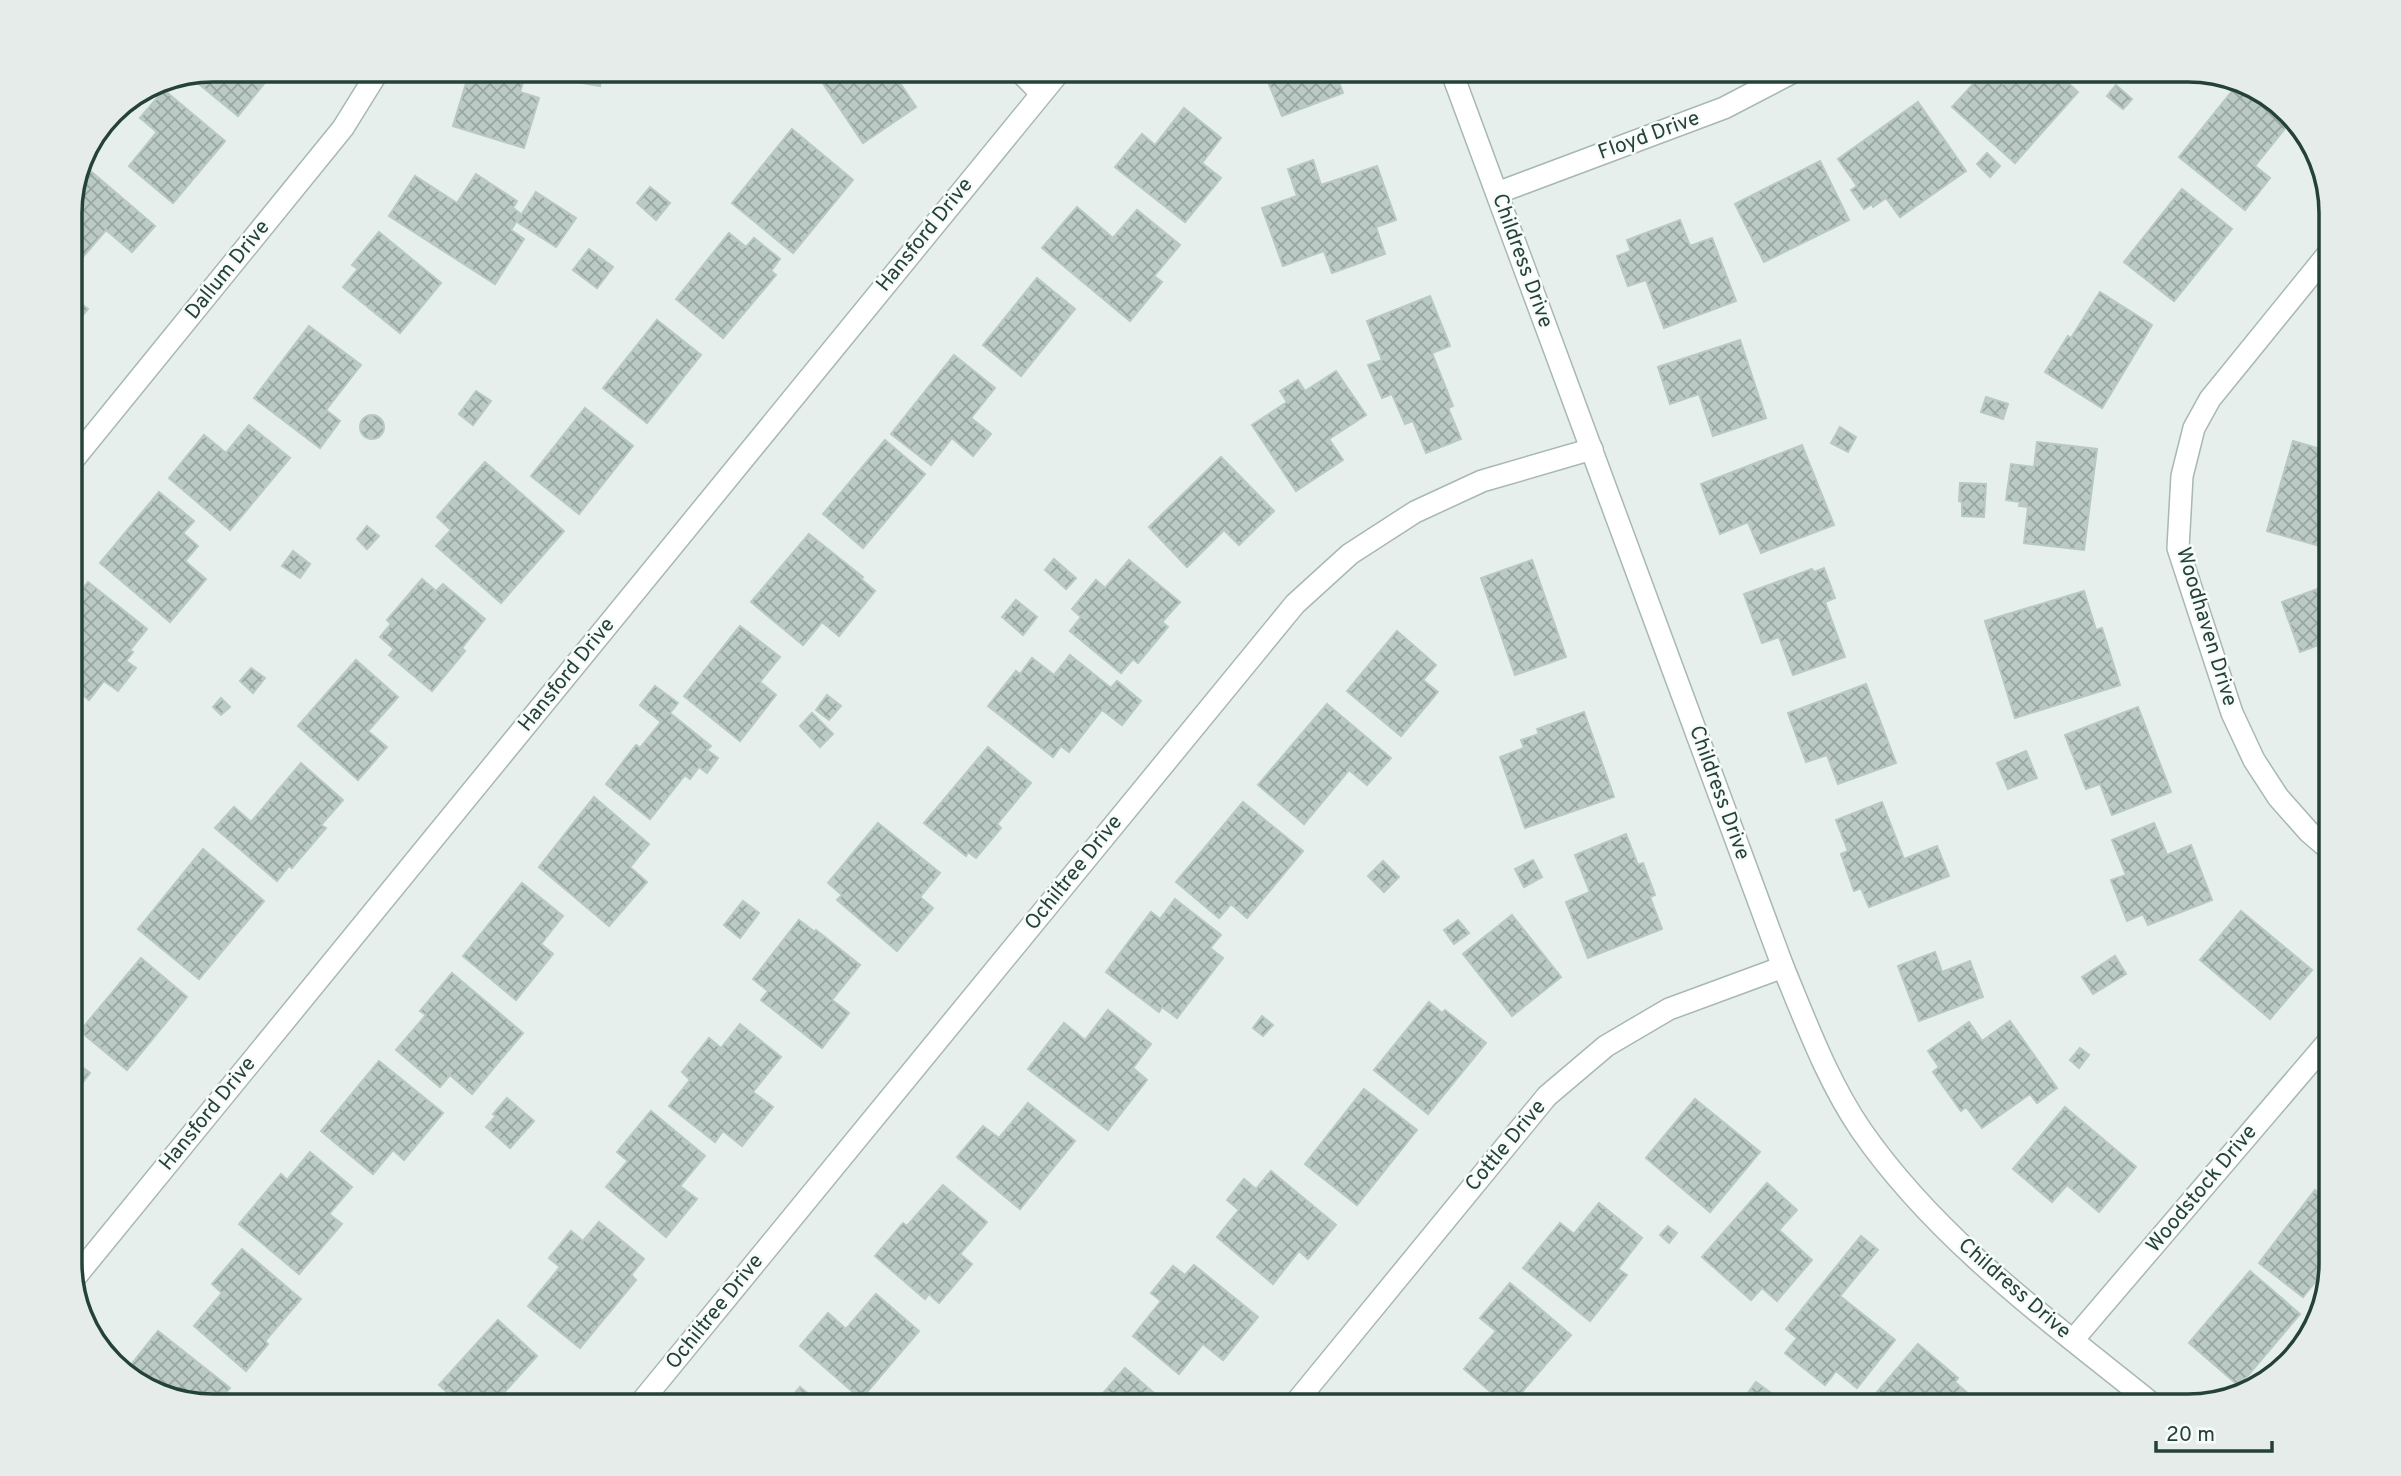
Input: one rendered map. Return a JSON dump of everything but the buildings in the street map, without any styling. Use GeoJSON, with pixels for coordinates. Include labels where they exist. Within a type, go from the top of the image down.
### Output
{"type":"FeatureCollection","features":[{"type":"Feature","properties":{"kind":"street","name":"Dallum Drive"},"geometry":{"type":"LineString","coordinates":[[83,448],[343,128],[372,82]]}},
{"type":"Feature","properties":{"kind":"street"},"geometry":{"type":"LineString","coordinates":[[1030,82],[1041,93]]}},
{"type":"Feature","properties":{"kind":"street","name":"Hansford Drive"},"geometry":{"type":"LineString","coordinates":[[83,1268],[1051,82]]}},
{"type":"Feature","properties":{"kind":"street","name":"Childress Drive"},"geometry":{"type":"LineString","coordinates":[[1455,82],[1783,967],[1826,1067],[1860,1129],[1906,1189],[1971,1255],[2140,1394]]}},
{"type":"Feature","properties":{"kind":"street","name":"Floyd Drive"},"geometry":{"type":"LineString","coordinates":[[1497,193],[1724,108],[1774,82]]}},
{"type":"Feature","properties":{"kind":"street","name":"Woodhaven Drive"},"geometry":{"type":"LineString","coordinates":[[2318,266],[2210,399],[2194,428],[2182,476],[2178,548],[2232,713],[2254,760],[2278,797],[2319,840]]}},
{"type":"Feature","properties":{"kind":"street","name":"Ochiltree Drive"},"geometry":{"type":"LineString","coordinates":[[648,1394],[1295,604],[1349,554],[1415,512],[1482,481],[1592,449]]}},
{"type":"Feature","properties":{"kind":"street","name":"Cottle Drive"},"geometry":{"type":"LineString","coordinates":[[1303,1394],[1547,1096],[1606,1046],[1669,1009],[1783,967]]}},
{"type":"Feature","properties":{"kind":"street","name":"Woodstock Drive"},"geometry":{"type":"LineString","coordinates":[[2073,1340],[2319,1052]]}}]}
